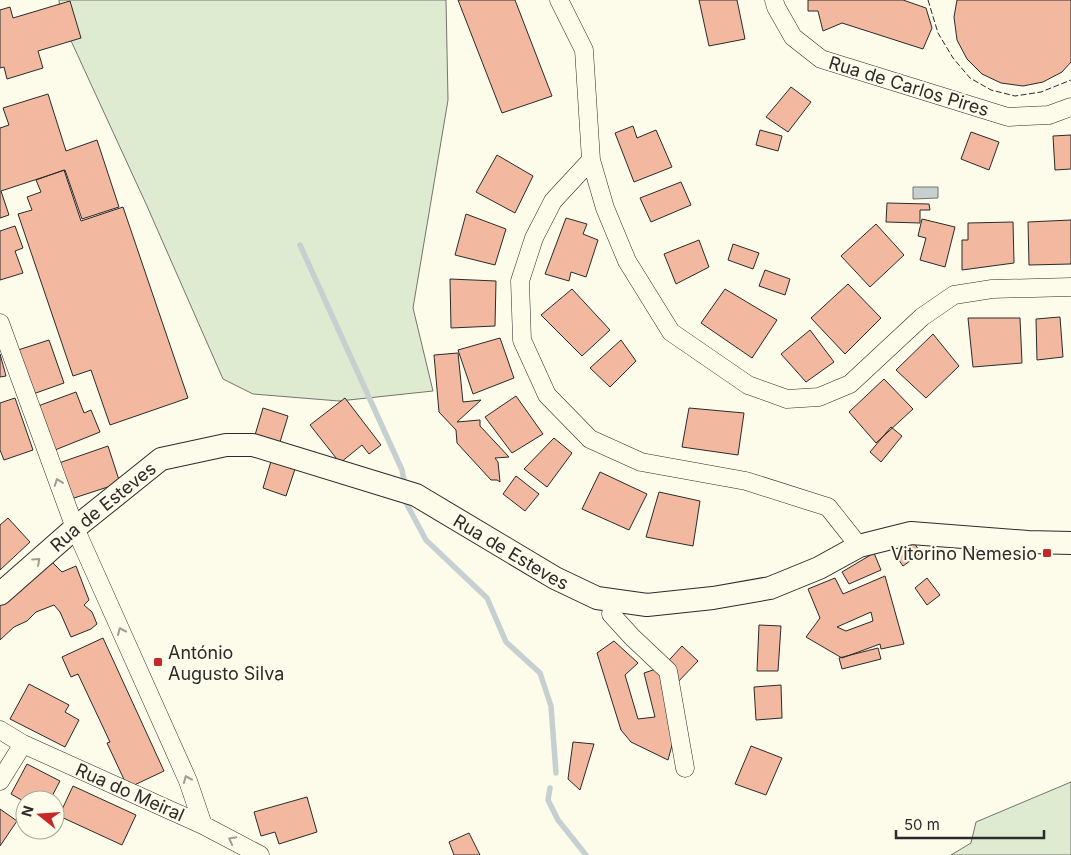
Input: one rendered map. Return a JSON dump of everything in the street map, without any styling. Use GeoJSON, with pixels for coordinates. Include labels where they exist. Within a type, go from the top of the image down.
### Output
{"type":"FeatureCollection","features":[{"type":"Feature","properties":{"kind":"street"},"geometry":{"type":"LineString","coordinates":[[559,0],[584,50],[591,160],[605,208],[627,261],[671,332],[748,385],[787,399],[819,397],[850,384],[922,318],[954,295],[992,289],[1071,287]]}},
{"type":"Feature","properties":{"kind":"street","name":"Rua de Carlos Pires"},"geometry":{"type":"LineString","coordinates":[[774,0],[793,36],[822,59],[1008,117],[1049,115],[1071,107]]}},
{"type":"Feature","properties":{"kind":"street"},"geometry":{"type":"LineString","coordinates":[[591,160],[553,201],[534,238],[520,281],[522,340],[547,396],[590,439],[641,462],[746,481],[828,507],[859,546]]}},
{"type":"Feature","properties":{"kind":"street"},"geometry":{"type":"LineString","coordinates":[[0,322],[75,528],[188,781],[203,825]]}},
{"type":"Feature","properties":{"kind":"street","name":"Rua de Esteves"},"geometry":{"type":"LineString","coordinates":[[0,594],[75,528],[161,459],[226,445],[253,445],[416,495],[555,578],[597,598],[648,606],[713,598],[770,588],[819,568],[859,546],[911,533],[1028,542],[1071,543]]}},
{"type":"Feature","properties":{"kind":"street"},"geometry":{"type":"LineString","coordinates":[[614,601],[611,614],[668,671],[685,768]]}},
{"type":"Feature","properties":{"kind":"street","name":"Rua do Meiral"},"geometry":{"type":"LineString","coordinates":[[0,730],[23,744],[203,825],[260,855]]}},
{"type":"Feature","properties":{"kind":"street"},"geometry":{"type":"LineString","coordinates":[[0,781],[23,744]]}},
{"type":"Feature","properties":{"kind":"green space"},"geometry":{"type":"Polygon","coordinates":[[[59,0],[446,0],[448,100],[413,308],[433,391],[339,401],[253,394],[223,379],[147,206],[61,19],[59,0]]]}},
{"type":"Feature","properties":{"kind":"green space"},"geometry":{"type":"Polygon","coordinates":[[[1071,782],[1071,855],[951,855],[971,843],[976,822],[1071,782]]]}},
{"type":"Feature","properties":{"kind":"shaded area"},"geometry":{"type":"Polygon","coordinates":[[[913,187],[938,187],[938,198],[913,199],[913,187]]]}},
{"type":"Feature","properties":{"kind":"building"},"geometry":{"type":"Polygon","coordinates":[[[458,0],[515,0],[552,96],[502,113],[458,0]]]}},
{"type":"Feature","properties":{"kind":"building"},"geometry":{"type":"Polygon","coordinates":[[[699,0],[737,0],[745,39],[709,46],[699,0]]]}},
{"type":"Feature","properties":{"kind":"building"},"geometry":{"type":"Polygon","coordinates":[[[808,0],[903,0],[926,8],[932,28],[923,49],[842,23],[823,31],[818,11],[808,11],[808,0]]]}},
{"type":"Feature","properties":{"kind":"building"},"geometry":{"type":"Polygon","coordinates":[[[957,0],[1071,0],[1071,62],[1062,72],[1043,82],[1023,86],[1001,83],[982,74],[967,59],[957,40],[954,17],[957,0]]]}},
{"type":"Feature","properties":{"kind":"building"},"geometry":{"type":"Polygon","coordinates":[[[70,1],[81,38],[38,51],[43,68],[7,79],[4,67],[0,68],[0,10],[10,7],[13,18],[70,1]]]}},
{"type":"Feature","properties":{"kind":"building"},"geometry":{"type":"Polygon","coordinates":[[[791,87],[811,102],[788,132],[766,117],[791,87]]]}},
{"type":"Feature","properties":{"kind":"building"},"geometry":{"type":"Polygon","coordinates":[[[48,94],[66,151],[97,140],[119,207],[82,219],[65,170],[1,191],[9,215],[0,218],[0,128],[9,125],[3,108],[48,94]]]}},
{"type":"Feature","properties":{"kind":"building"},"geometry":{"type":"Polygon","coordinates":[[[633,126],[637,138],[656,130],[672,167],[634,182],[615,133],[633,126]]]}},
{"type":"Feature","properties":{"kind":"building"},"geometry":{"type":"Polygon","coordinates":[[[760,130],[782,136],[778,151],[756,145],[760,130]]]}},
{"type":"Feature","properties":{"kind":"building"},"geometry":{"type":"Polygon","coordinates":[[[971,132],[999,142],[989,170],[961,159],[971,132]]]}},
{"type":"Feature","properties":{"kind":"building"},"geometry":{"type":"Polygon","coordinates":[[[1071,135],[1071,169],[1055,170],[1053,136],[1071,135]]]}},
{"type":"Feature","properties":{"kind":"building"},"geometry":{"type":"Polygon","coordinates":[[[497,155],[533,176],[515,213],[476,192],[497,155]]]}},
{"type":"Feature","properties":{"kind":"building"},"geometry":{"type":"Polygon","coordinates":[[[64,170],[81,221],[123,207],[188,398],[110,425],[91,370],[73,376],[18,214],[32,210],[27,197],[41,192],[36,180],[64,170]]]}},
{"type":"Feature","properties":{"kind":"building"},"geometry":{"type":"Polygon","coordinates":[[[681,182],[691,205],[651,222],[640,198],[681,182]]]}},
{"type":"Feature","properties":{"kind":"building"},"geometry":{"type":"Polygon","coordinates":[[[887,203],[929,204],[930,210],[920,210],[920,223],[886,222],[887,203]]]}},
{"type":"Feature","properties":{"kind":"building"},"geometry":{"type":"Polygon","coordinates":[[[466,214],[506,229],[495,265],[455,255],[466,214]]]}},
{"type":"Feature","properties":{"kind":"building"},"geometry":{"type":"Polygon","coordinates":[[[566,218],[587,224],[583,234],[598,240],[586,277],[571,272],[569,281],[545,274],[566,218]]]}},
{"type":"Feature","properties":{"kind":"building"},"geometry":{"type":"Polygon","coordinates":[[[922,219],[955,227],[945,267],[920,260],[926,238],[918,236],[922,219]]]}},
{"type":"Feature","properties":{"kind":"building"},"geometry":{"type":"Polygon","coordinates":[[[1071,220],[1071,264],[1029,265],[1028,222],[1071,220]]]}},
{"type":"Feature","properties":{"kind":"building"},"geometry":{"type":"Polygon","coordinates":[[[1013,222],[1014,263],[962,270],[962,240],[968,240],[968,223],[1013,222]]]}},
{"type":"Feature","properties":{"kind":"building"},"geometry":{"type":"Polygon","coordinates":[[[876,224],[904,255],[870,287],[841,256],[876,224]]]}},
{"type":"Feature","properties":{"kind":"building"},"geometry":{"type":"Polygon","coordinates":[[[15,226],[23,248],[15,251],[23,273],[0,280],[0,231],[15,226]]]}},
{"type":"Feature","properties":{"kind":"building"},"geometry":{"type":"Polygon","coordinates":[[[699,240],[709,267],[676,284],[664,254],[699,240]]]}},
{"type":"Feature","properties":{"kind":"building"},"geometry":{"type":"Polygon","coordinates":[[[733,244],[759,253],[753,269],[728,260],[733,244]]]}},
{"type":"Feature","properties":{"kind":"building"},"geometry":{"type":"Polygon","coordinates":[[[765,270],[790,279],[785,295],[759,286],[765,270]]]}},
{"type":"Feature","properties":{"kind":"building"},"geometry":{"type":"Polygon","coordinates":[[[450,279],[496,281],[495,326],[451,328],[450,279]]]}},
{"type":"Feature","properties":{"kind":"building"},"geometry":{"type":"Polygon","coordinates":[[[848,284],[881,318],[845,354],[811,318],[848,284]]]}},
{"type":"Feature","properties":{"kind":"building"},"geometry":{"type":"Polygon","coordinates":[[[572,289],[610,330],[582,356],[541,315],[572,289]]]}},
{"type":"Feature","properties":{"kind":"building"},"geometry":{"type":"Polygon","coordinates":[[[725,289],[777,320],[752,358],[701,323],[725,289]]]}},
{"type":"Feature","properties":{"kind":"building"},"geometry":{"type":"Polygon","coordinates":[[[1060,317],[1063,357],[1037,360],[1036,319],[1060,317]]]}},
{"type":"Feature","properties":{"kind":"building"},"geometry":{"type":"Polygon","coordinates":[[[968,318],[1020,318],[1022,363],[973,367],[968,318]]]}},
{"type":"Feature","properties":{"kind":"building"},"geometry":{"type":"Polygon","coordinates":[[[810,330],[834,362],[806,382],[781,354],[810,330]]]}},
{"type":"Feature","properties":{"kind":"building"},"geometry":{"type":"Polygon","coordinates":[[[933,334],[959,366],[926,398],[896,370],[933,334]]]}},
{"type":"Feature","properties":{"kind":"building"},"geometry":{"type":"Polygon","coordinates":[[[500,338],[514,378],[473,394],[458,350],[500,338]]]}},
{"type":"Feature","properties":{"kind":"building"},"geometry":{"type":"Polygon","coordinates":[[[49,340],[64,383],[33,394],[18,350],[49,340]]]}},
{"type":"Feature","properties":{"kind":"building"},"geometry":{"type":"Polygon","coordinates":[[[621,340],[636,361],[610,387],[590,368],[621,340]]]}},
{"type":"Feature","properties":{"kind":"building"},"geometry":{"type":"Polygon","coordinates":[[[458,353],[463,402],[481,400],[457,422],[480,420],[480,426],[509,457],[495,458],[498,462],[500,482],[491,480],[457,443],[456,430],[439,412],[434,355],[458,353]]]}},
{"type":"Feature","properties":{"kind":"building"},"geometry":{"type":"Polygon","coordinates":[[[0,354],[6,376],[0,377],[0,354]]]}},
{"type":"Feature","properties":{"kind":"building"},"geometry":{"type":"Polygon","coordinates":[[[884,379],[913,409],[876,443],[849,412],[884,379]]]}},
{"type":"Feature","properties":{"kind":"building"},"geometry":{"type":"Polygon","coordinates":[[[76,392],[84,413],[91,410],[100,432],[55,450],[38,406],[76,392]]]}},
{"type":"Feature","properties":{"kind":"building"},"geometry":{"type":"Polygon","coordinates":[[[516,396],[543,434],[512,453],[485,417],[516,396]]]}},
{"type":"Feature","properties":{"kind":"building"},"geometry":{"type":"Polygon","coordinates":[[[15,398],[33,450],[4,460],[0,450],[0,403],[15,398]]]}},
{"type":"Feature","properties":{"kind":"building"},"geometry":{"type":"Polygon","coordinates":[[[345,398],[381,445],[369,454],[362,445],[340,463],[310,425],[345,398]]]}},
{"type":"Feature","properties":{"kind":"building"},"geometry":{"type":"Polygon","coordinates":[[[263,408],[288,416],[280,442],[255,435],[263,408]]]}},
{"type":"Feature","properties":{"kind":"building"},"geometry":{"type":"Polygon","coordinates":[[[689,408],[744,413],[738,455],[682,447],[689,408]]]}},
{"type":"Feature","properties":{"kind":"building"},"geometry":{"type":"Polygon","coordinates":[[[891,427],[902,436],[881,462],[870,452],[891,427]]]}},
{"type":"Feature","properties":{"kind":"building"},"geometry":{"type":"Polygon","coordinates":[[[554,438],[572,453],[547,487],[524,469],[554,438]]]}},
{"type":"Feature","properties":{"kind":"building"},"geometry":{"type":"Polygon","coordinates":[[[108,446],[120,483],[71,499],[59,463],[108,446]]]}},
{"type":"Feature","properties":{"kind":"building"},"geometry":{"type":"Polygon","coordinates":[[[272,458],[296,466],[286,496],[263,488],[272,458]]]}},
{"type":"Feature","properties":{"kind":"building"},"geometry":{"type":"Polygon","coordinates":[[[600,472],[647,494],[629,530],[582,509],[600,472]]]}},
{"type":"Feature","properties":{"kind":"building"},"geometry":{"type":"Polygon","coordinates":[[[516,476],[539,494],[525,511],[503,494],[516,476]]]}},
{"type":"Feature","properties":{"kind":"building"},"geometry":{"type":"Polygon","coordinates":[[[659,492],[700,501],[693,546],[646,537],[659,492]]]}},
{"type":"Feature","properties":{"kind":"building"},"geometry":{"type":"Polygon","coordinates":[[[8,518],[30,542],[0,570],[0,525],[8,518]]]}},
{"type":"Feature","properties":{"kind":"building"},"geometry":{"type":"Polygon","coordinates":[[[914,543],[921,553],[903,566],[896,556],[914,543]]]}},
{"type":"Feature","properties":{"kind":"building"},"geometry":{"type":"Polygon","coordinates":[[[874,553],[881,570],[849,584],[842,572],[874,553]]]}},
{"type":"Feature","properties":{"kind":"building"},"geometry":{"type":"Polygon","coordinates":[[[47,557],[62,572],[76,566],[89,600],[84,605],[92,612],[97,624],[91,629],[71,637],[60,612],[54,605],[36,612],[27,621],[14,627],[0,640],[0,602],[47,557]]]}},
{"type":"Feature","properties":{"kind":"building"},"geometry":{"type":"Polygon","coordinates":[[[885,576],[904,644],[881,649],[880,644],[842,658],[806,637],[820,618],[808,589],[835,578],[843,594],[885,576]],[[871,612],[837,627],[846,631],[873,621],[871,612]]]}},
{"type":"Feature","properties":{"kind":"building"},"geometry":{"type":"Polygon","coordinates":[[[927,578],[940,595],[927,605],[915,588],[927,578]]]}},
{"type":"Feature","properties":{"kind":"building"},"geometry":{"type":"Polygon","coordinates":[[[759,625],[781,626],[778,671],[757,671],[759,625]]]}},
{"type":"Feature","properties":{"kind":"building"},"geometry":{"type":"Polygon","coordinates":[[[103,638],[164,771],[128,788],[107,743],[110,742],[78,674],[71,677],[62,657],[103,638]]]}},
{"type":"Feature","properties":{"kind":"building"},"geometry":{"type":"Polygon","coordinates":[[[614,641],[638,663],[625,675],[638,719],[655,717],[644,673],[662,667],[674,738],[668,760],[631,742],[621,730],[597,653],[614,641]]]}},
{"type":"Feature","properties":{"kind":"building"},"geometry":{"type":"Polygon","coordinates":[[[682,646],[698,661],[676,684],[661,669],[682,646]]]}},
{"type":"Feature","properties":{"kind":"building"},"geometry":{"type":"Polygon","coordinates":[[[878,648],[881,659],[842,669],[839,658],[878,648]]]}},
{"type":"Feature","properties":{"kind":"building"},"geometry":{"type":"Polygon","coordinates":[[[29,684],[69,705],[65,712],[79,720],[65,747],[10,719],[29,684]]]}},
{"type":"Feature","properties":{"kind":"building"},"geometry":{"type":"Polygon","coordinates":[[[781,685],[782,718],[756,720],[754,687],[781,685]]]}},
{"type":"Feature","properties":{"kind":"building"},"geometry":{"type":"Polygon","coordinates":[[[573,742],[594,744],[580,790],[568,779],[573,742]]]}},
{"type":"Feature","properties":{"kind":"building"},"geometry":{"type":"Polygon","coordinates":[[[751,746],[782,758],[766,795],[735,784],[751,746]]]}},
{"type":"Feature","properties":{"kind":"building"},"geometry":{"type":"Polygon","coordinates":[[[27,764],[60,781],[55,790],[15,790],[15,796],[11,794],[27,764]]]}},
{"type":"Feature","properties":{"kind":"building"},"geometry":{"type":"Polygon","coordinates":[[[73,786],[136,815],[122,845],[65,819],[65,803],[73,786]]]}},
{"type":"Feature","properties":{"kind":"building"},"geometry":{"type":"Polygon","coordinates":[[[307,797],[317,832],[279,844],[275,832],[261,836],[254,812],[307,797]]]}},
{"type":"Feature","properties":{"kind":"building"},"geometry":{"type":"Polygon","coordinates":[[[0,809],[15,820],[15,824],[0,846],[0,809]]]}},
{"type":"Feature","properties":{"kind":"building"},"geometry":{"type":"Polygon","coordinates":[[[469,833],[480,855],[454,855],[449,842],[469,833]]]}},
{"type":"Feature","properties":{"kind":"waterway"},"geometry":{"type":"LineString","coordinates":[[300,245],[402,470],[404,480]]}},
{"type":"Feature","properties":{"kind":"waterway"},"geometry":{"type":"LineString","coordinates":[[404,499],[426,540],[487,598],[506,642],[540,673],[551,706],[556,773]]}},
{"type":"Feature","properties":{"kind":"waterway"},"geometry":{"type":"LineString","coordinates":[[550,788],[548,800],[558,820],[586,855]]}},
{"type":"Feature","properties":{"kind":"fence"},"geometry":{"type":"LineString","coordinates":[[928,0],[938,33],[953,58],[970,78],[991,90],[1015,96],[1041,92],[1071,80]]}},
{"type":"Feature","properties":{"kind":"place","name":"Vitorino Nemesio"},"geometry":{"type":"Point","coordinates":[1047,553]}},
{"type":"Feature","properties":{"kind":"place","name":"António Augusto Silva"},"geometry":{"type":"Point","coordinates":[158,662]}}]}
